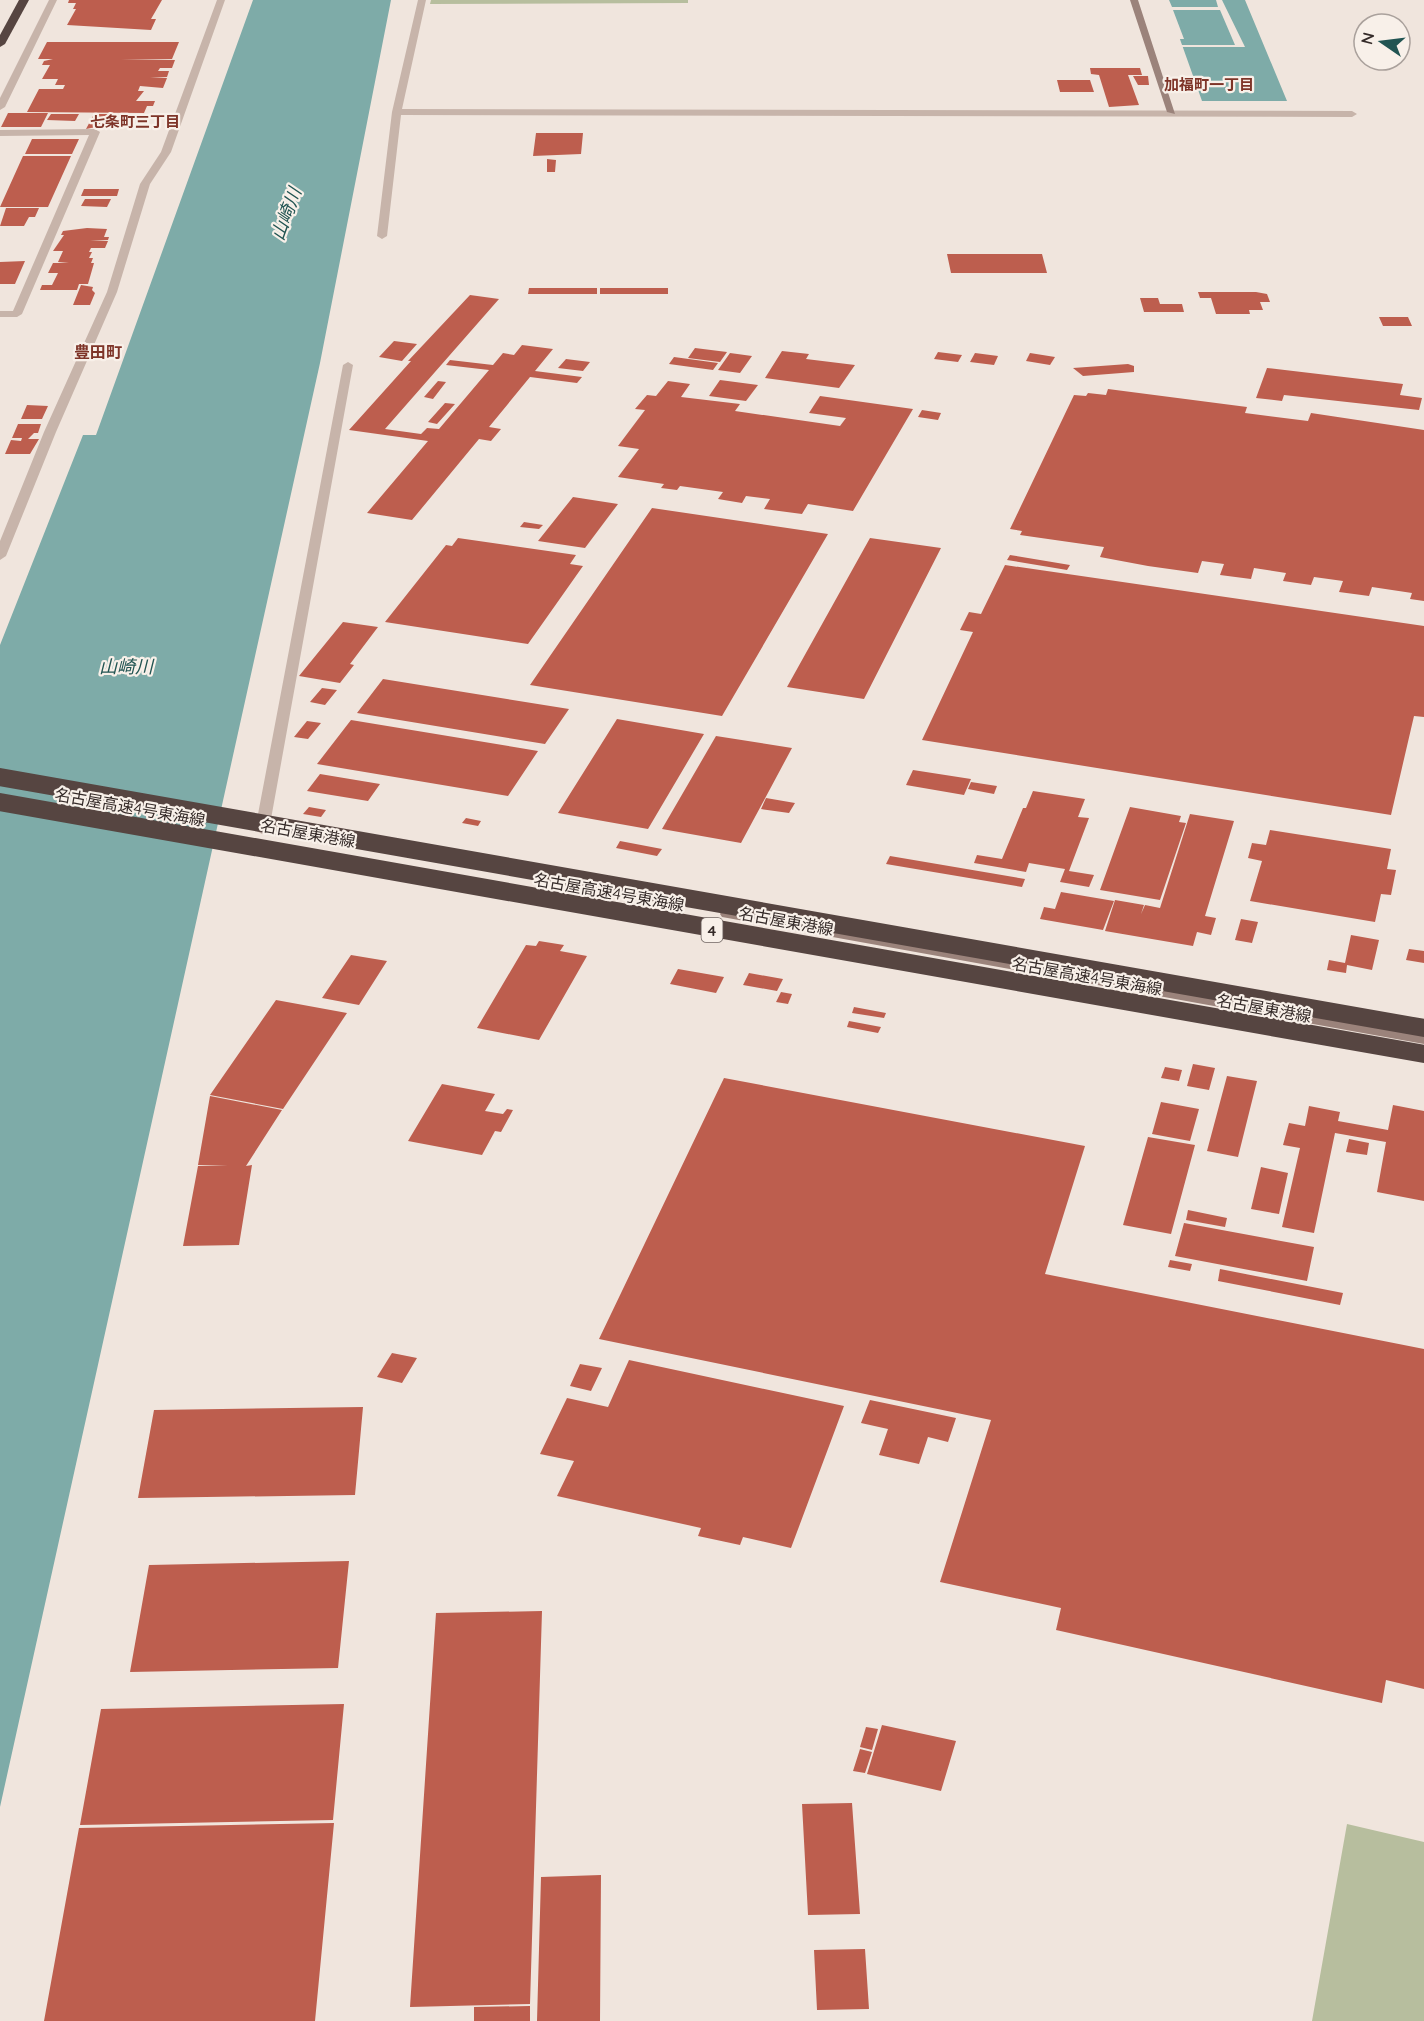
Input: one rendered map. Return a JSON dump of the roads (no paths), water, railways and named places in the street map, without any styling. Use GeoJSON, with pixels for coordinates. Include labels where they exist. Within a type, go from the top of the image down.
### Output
{"type":"FeatureCollection","features":[{"type":"Feature","properties":{"kind":"highway"},"geometry":{"type":"LineString","coordinates":[[0,44],[24,0]]}},
{"type":"Feature","properties":{"kind":"highway","name":"名古屋高速4号東海線"},"geometry":{"type":"LineString","coordinates":[[0,777],[1424,1028]]}},
{"type":"Feature","properties":{"kind":"highway","name":"名古屋高速4号東海線"},"geometry":{"type":"LineString","coordinates":[[0,802],[1424,1055]]}},
{"type":"Feature","properties":{"kind":"main road"},"geometry":{"type":"LineString","coordinates":[[1134,0],[1172,112]]}},
{"type":"Feature","properties":{"kind":"main road","name":"名古屋東港線"},"geometry":{"type":"LineString","coordinates":[[0,783],[1424,1039]]}},
{"type":"Feature","properties":{"kind":"main road","name":"名古屋東港線"},"geometry":{"type":"LineString","coordinates":[[0,796],[1424,1055]]}},
{"type":"Feature","properties":{"kind":"street"},"geometry":{"type":"LineString","coordinates":[[0,107],[53,0]]}},
{"type":"Feature","properties":{"kind":"street"},"geometry":{"type":"LineString","coordinates":[[0,556],[50,432],[112,292],[145,184],[166,152],[221,0]]}},
{"type":"Feature","properties":{"kind":"street"},"geometry":{"type":"LineString","coordinates":[[382,236],[397,112],[422,0]]}},
{"type":"Feature","properties":{"kind":"street"},"geometry":{"type":"LineString","coordinates":[[397,112],[1352,114]]}},
{"type":"Feature","properties":{"kind":"street"},"geometry":{"type":"LineString","coordinates":[[0,133],[95,132],[17,314],[0,314]]}},
{"type":"Feature","properties":{"kind":"street"},"geometry":{"type":"LineString","coordinates":[[262,830],[348,365]]}},
{"type":"Feature","properties":{"kind":"water","name":"山崎川"},"geometry":{"type":"Polygon","coordinates":[[[253,0],[391,0],[320,363],[0,1807],[0,645],[83,435],[96,435],[253,0]]]}},
{"type":"Feature","properties":{"kind":"water"},"geometry":{"type":"Polygon","coordinates":[[[1166,0],[1245,0],[1287,101],[1202,101],[1166,0]]]}},
{"type":"Feature","properties":{"kind":"district","name":"加福町一丁目"},"geometry":{"type":"Point","coordinates":[1209,84]}},
{"type":"Feature","properties":{"kind":"district","name":"七条町三丁目"},"geometry":{"type":"Point","coordinates":[135,121]}},
{"type":"Feature","properties":{"kind":"district","name":"豊田町"},"geometry":{"type":"Point","coordinates":[98,352]}}]}
